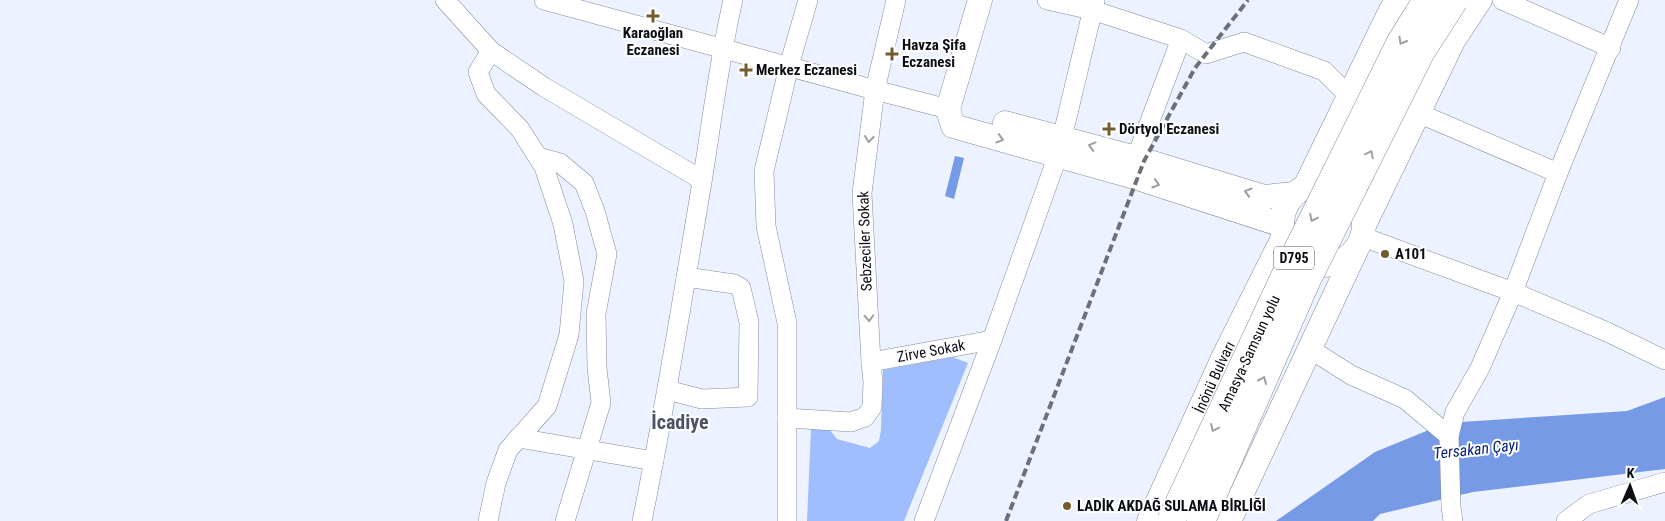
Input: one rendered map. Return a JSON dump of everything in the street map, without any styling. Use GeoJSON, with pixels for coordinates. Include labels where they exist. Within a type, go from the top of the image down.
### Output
{"type":"FeatureCollection","features":[{"type":"Feature","properties":{"kind":"highway","name":"Amasya-Samsun yolu"},"geometry":{"type":"LineString","coordinates":[[1171,521],[1288,270],[1401,42],[1428,0]]}},
{"type":"Feature","properties":{"kind":"highway","name":"Amasya-Samsun yolu"},"geometry":{"type":"LineString","coordinates":[[1201,521],[1308,279],[1420,53],[1454,0]]}},
{"type":"Feature","properties":{"kind":"main road"},"geometry":{"type":"LineString","coordinates":[[980,0],[951,117],[1059,146],[1136,158],[1264,197],[1300,190],[1318,183],[1332,184],[1345,189],[1355,198],[1362,210],[1361,236],[1348,258],[1336,263],[1323,265],[1310,263],[1299,257],[1290,248],[1283,230],[1284,213],[1288,202],[1300,190],[1391,10],[1398,0]]}},
{"type":"Feature","properties":{"kind":"main road"},"geometry":{"type":"LineString","coordinates":[[1229,521],[1418,113],[1453,41],[1480,0]]}},
{"type":"Feature","properties":{"kind":"main road"},"geometry":{"type":"LineString","coordinates":[[1059,146],[1138,178],[1255,215],[1283,230]]}},
{"type":"Feature","properties":{"kind":"main road","name":"İnönü Bulvarı"},"geometry":{"type":"LineString","coordinates":[[1149,521],[1283,230]]}},
{"type":"Feature","properties":{"kind":"street"},"geometry":{"type":"LineString","coordinates":[[445,0],[491,51],[544,87],[702,180]]}},
{"type":"Feature","properties":{"kind":"street"},"geometry":{"type":"LineString","coordinates":[[544,0],[874,90],[951,117]]}},
{"type":"Feature","properties":{"kind":"street"},"geometry":{"type":"LineString","coordinates":[[642,521],[667,390],[722,48],[733,0]]}},
{"type":"Feature","properties":{"kind":"street"},"geometry":{"type":"LineString","coordinates":[[787,521],[786,323],[766,226],[764,171],[789,66],[808,0]]}},
{"type":"Feature","properties":{"kind":"street","name":"Sebzeciler Sokak"},"geometry":{"type":"LineString","coordinates":[[787,418],[851,422],[866,417],[872,407],[874,382],[871,362],[862,193],[874,90],[896,0]]}},
{"type":"Feature","properties":{"kind":"street"},"geometry":{"type":"LineString","coordinates":[[1047,0],[1093,5],[1181,39],[1206,54],[1244,42],[1324,71],[1349,96]]}},
{"type":"Feature","properties":{"kind":"street"},"geometry":{"type":"LineString","coordinates":[[1502,0],[1611,48]]}},
{"type":"Feature","properties":{"kind":"street"},"geometry":{"type":"LineString","coordinates":[[1452,514],[1449,436],[1456,412],[1480,368],[1513,292],[1558,172],[1611,48],[1629,0]]}},
{"type":"Feature","properties":{"kind":"street"},"geometry":{"type":"LineString","coordinates":[[924,521],[992,340],[1059,146],[1093,5]]}},
{"type":"Feature","properties":{"kind":"street"},"geometry":{"type":"LineString","coordinates":[[1136,158],[1181,39]]}},
{"type":"Feature","properties":{"kind":"street"},"geometry":{"type":"LineString","coordinates":[[488,521],[496,483],[508,450],[546,406],[569,334],[574,281],[564,224],[544,167],[520,128],[486,94],[478,72],[491,51]]}},
{"type":"Feature","properties":{"kind":"street"},"geometry":{"type":"LineString","coordinates":[[1418,113],[1558,172]]}},
{"type":"Feature","properties":{"kind":"street"},"geometry":{"type":"LineString","coordinates":[[538,157],[560,163],[584,184],[595,211],[607,254],[596,314],[597,368],[601,404],[565,521]]}},
{"type":"Feature","properties":{"kind":"street"},"geometry":{"type":"LineString","coordinates":[[1361,236],[1513,292],[1605,331],[1665,360]]}},
{"type":"Feature","properties":{"kind":"street"},"geometry":{"type":"LineString","coordinates":[[667,390],[702,398],[748,398],[749,322],[741,288],[734,284],[686,277]]}},
{"type":"Feature","properties":{"kind":"street","name":"Zirve Sokak"},"geometry":{"type":"LineString","coordinates":[[871,362],[992,340]]}},
{"type":"Feature","properties":{"kind":"street"},"geometry":{"type":"LineString","coordinates":[[1310,349],[1351,375],[1405,399],[1449,436]]}},
{"type":"Feature","properties":{"kind":"street"},"geometry":{"type":"LineString","coordinates":[[518,438],[654,461]]}},
{"type":"Feature","properties":{"kind":"street"},"geometry":{"type":"LineString","coordinates":[[1566,521],[1589,504],[1665,482]]}},
{"type":"Feature","properties":{"kind":"shaded area"},"geometry":{"type":"Polygon","coordinates":[[[953,357],[968,363],[904,521],[807,521],[811,429],[829,429],[837,439],[870,448],[879,441],[881,430],[883,370],[953,357]]]}},
{"type":"Feature","properties":{"kind":"water"},"geometry":{"type":"Polygon","coordinates":[[[955,156],[964,158],[954,199],[945,196],[955,156]]]}},
{"type":"Feature","properties":{"kind":"water","name":"Tersakan Çayı"},"geometry":{"type":"Polygon","coordinates":[[[1665,397],[1665,469],[1473,492],[1380,514],[1373,521],[1276,521],[1375,452],[1446,423],[1627,411],[1665,397]]]}},
{"type":"Feature","properties":{"kind":"railway"},"geometry":{"type":"LineString","coordinates":[[1006,521],[1144,161],[1195,68],[1248,0]]}},
{"type":"Feature","properties":{"kind":"place","name":"Karaoğlan Eczanesi"},"geometry":{"type":"Point","coordinates":[653,16]}},
{"type":"Feature","properties":{"kind":"place","name":"Havza Şifa Eczanesi"},"geometry":{"type":"Point","coordinates":[892,54]}},
{"type":"Feature","properties":{"kind":"place","name":"Merkez Eczanesi"},"geometry":{"type":"Point","coordinates":[746,70]}},
{"type":"Feature","properties":{"kind":"place","name":"Dörtyol Eczanesi"},"geometry":{"type":"Point","coordinates":[1109,129]}},
{"type":"Feature","properties":{"kind":"place","name":"A101"},"geometry":{"type":"Point","coordinates":[1385,254]}},
{"type":"Feature","properties":{"kind":"place","name":"LADİK AKDAĞ SULAMA BİRLİĞİ"},"geometry":{"type":"Point","coordinates":[1067,506]}},
{"type":"Feature","properties":{"kind":"district","name":"İcadiye"},"geometry":{"type":"Point","coordinates":[680,422]}}]}
